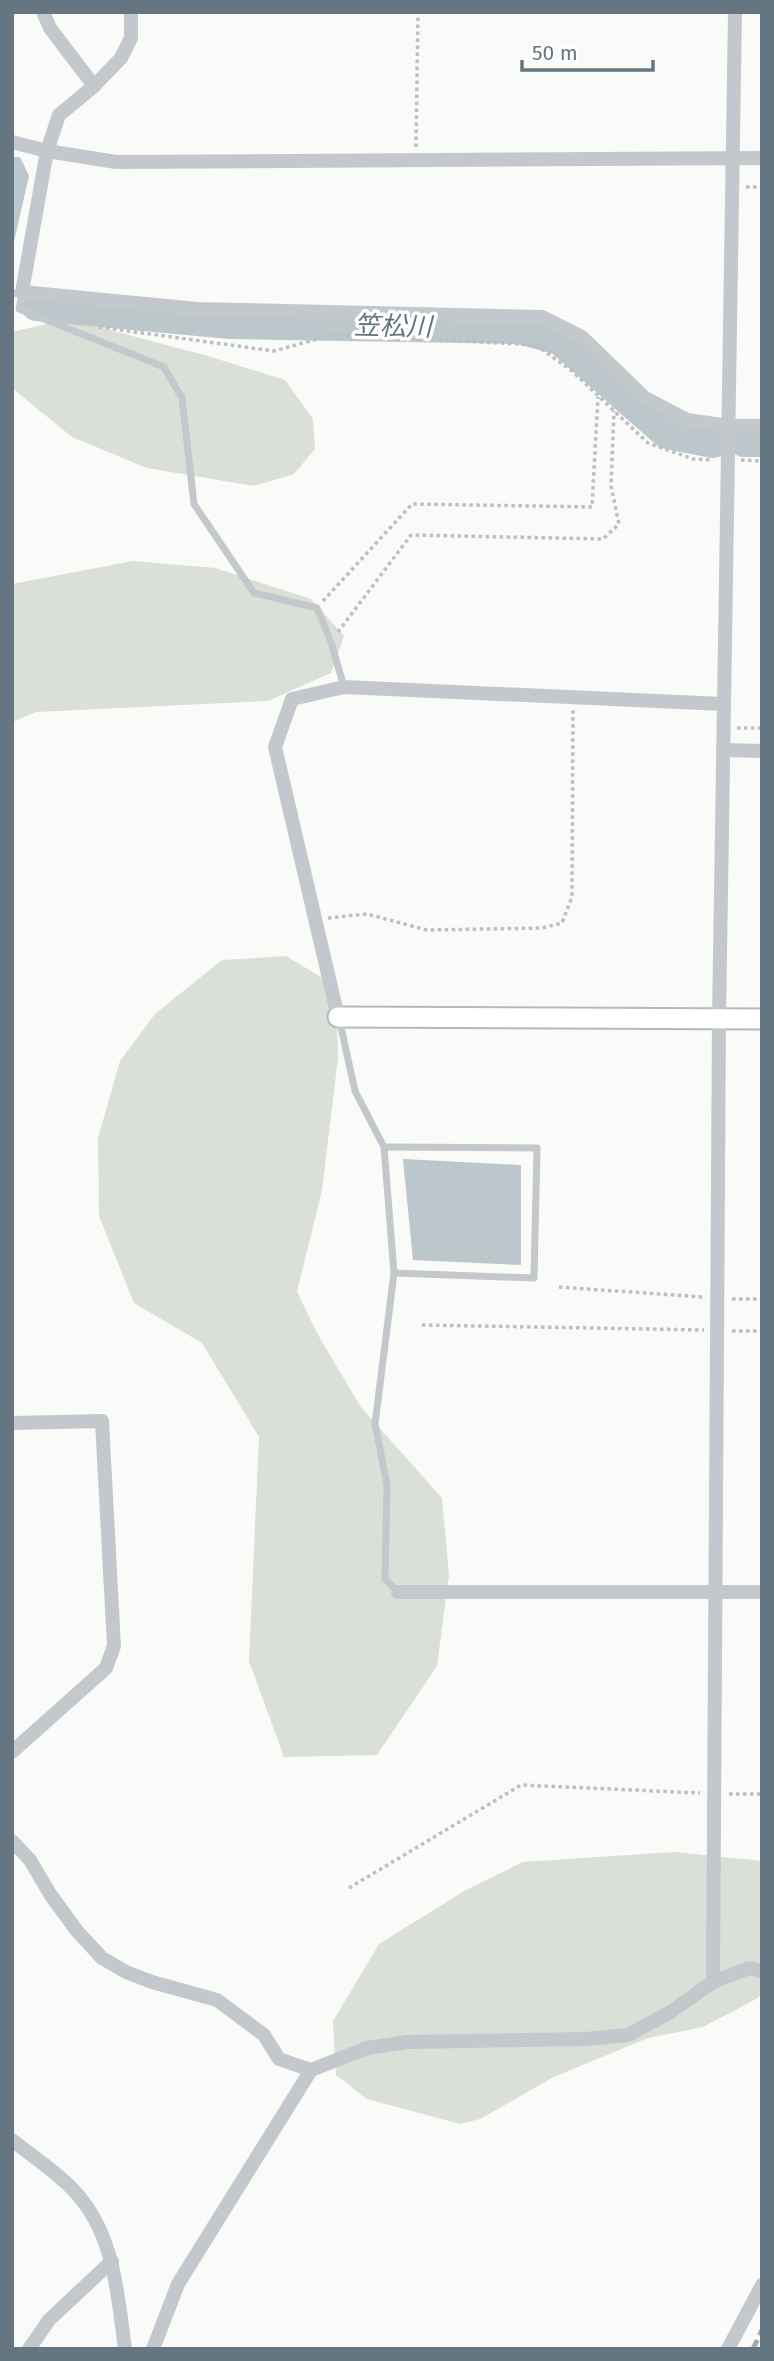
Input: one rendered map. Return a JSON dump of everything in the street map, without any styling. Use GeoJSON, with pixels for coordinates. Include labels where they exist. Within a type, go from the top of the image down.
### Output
{"type":"FeatureCollection","features":[{"type":"Feature","properties":{"kind":"street"},"geometry":{"type":"LineString","coordinates":[[43,12],[50,28],[94,86]]}},
{"type":"Feature","properties":{"kind":"street"},"geometry":{"type":"LineString","coordinates":[[131,12],[131,38],[121,58],[94,86],[59,115],[47,151],[17,293],[197,309],[542,317],[582,337],[645,398],[687,420],[729,426],[762,426]]}},
{"type":"Feature","properties":{"kind":"street"},"geometry":{"type":"LineString","coordinates":[[713,1982],[719,1018],[735,12]]}},
{"type":"Feature","properties":{"kind":"street"},"geometry":{"type":"LineString","coordinates":[[12,142],[47,151],[116,162],[762,158]]}},
{"type":"Feature","properties":{"kind":"street"},"geometry":{"type":"LineString","coordinates":[[723,704],[344,687],[292,699],[275,747],[338,1017],[762,1019]]}},
{"type":"Feature","properties":{"kind":"street"},"geometry":{"type":"LineString","coordinates":[[724,750],[762,751]]}},
{"type":"Feature","properties":{"kind":"street"},"geometry":{"type":"LineString","coordinates":[[12,1423],[102,1421],[114,1646],[107,1668],[12,1752]]}},
{"type":"Feature","properties":{"kind":"street"},"geometry":{"type":"LineString","coordinates":[[398,1592],[762,1592]]}},
{"type":"Feature","properties":{"kind":"street"},"geometry":{"type":"LineString","coordinates":[[12,1841],[30,1860],[50,1894],[102,1958],[126,1972],[152,1982],[217,2000],[264,2035],[279,2059],[311,2070]]}},
{"type":"Feature","properties":{"kind":"street"},"geometry":{"type":"LineString","coordinates":[[153,2349],[178,2284],[311,2070],[367,2048],[407,2042],[586,2039],[628,2035],[669,2013],[713,1982],[750,1968],[762,1971]]}},
{"type":"Feature","properties":{"kind":"street"},"geometry":{"type":"LineString","coordinates":[[12,2140],[65,2182],[82,2200],[95,2220],[112,2261],[125,2349]]}},
{"type":"Feature","properties":{"kind":"street"},"geometry":{"type":"LineString","coordinates":[[21,2349],[112,2261]]}},
{"type":"Feature","properties":{"kind":"street"},"geometry":{"type":"LineString","coordinates":[[728,2349],[762,2285]]}},
{"type":"Feature","properties":{"kind":"street"},"geometry":{"type":"LineString","coordinates":[[29,2349],[49,2320]]}},
{"type":"Feature","properties":{"kind":"lane"},"geometry":{"type":"LineString","coordinates":[[17,293],[19,309],[164,367],[182,398],[194,504],[254,593],[317,608],[331,642],[344,687]]}},
{"type":"Feature","properties":{"kind":"lane"},"geometry":{"type":"LineString","coordinates":[[338,1017],[355,1091],[384,1147],[394,1273],[375,1424],[387,1485],[385,1579],[398,1592]]}},
{"type":"Feature","properties":{"kind":"lane"},"geometry":{"type":"LineString","coordinates":[[384,1147],[537,1148],[534,1278],[394,1273]]}},
{"type":"Feature","properties":{"kind":"path"},"geometry":{"type":"LineString","coordinates":[[415,161],[418,12]]}},
{"type":"Feature","properties":{"kind":"path"},"geometry":{"type":"LineString","coordinates":[[99,327],[274,351],[336,334],[536,345],[572,371],[648,443],[693,459],[762,461]]}},
{"type":"Feature","properties":{"kind":"path"},"geometry":{"type":"LineString","coordinates":[[317,608],[412,504],[592,507],[598,395]]}},
{"type":"Feature","properties":{"kind":"path"},"geometry":{"type":"LineString","coordinates":[[331,642],[411,535],[603,539],[619,524],[611,486],[614,411]]}},
{"type":"Feature","properties":{"kind":"path"},"geometry":{"type":"LineString","coordinates":[[315,919],[367,914],[427,930],[542,928],[562,923],[572,897],[573,698]]}},
{"type":"Feature","properties":{"kind":"path"},"geometry":{"type":"LineString","coordinates":[[724,727],[762,728]]}},
{"type":"Feature","properties":{"kind":"path"},"geometry":{"type":"LineString","coordinates":[[559,1287],[762,1299]]}},
{"type":"Feature","properties":{"kind":"path"},"geometry":{"type":"LineString","coordinates":[[422,1325],[762,1331]]}},
{"type":"Feature","properties":{"kind":"path"},"geometry":{"type":"LineString","coordinates":[[349,1888],[521,1785],[762,1794]]}},
{"type":"Feature","properties":{"kind":"shaded area"},"geometry":{"type":"Polygon","coordinates":[[[12,157],[20,157],[29,176],[12,250],[12,157]]]}},
{"type":"Feature","properties":{"kind":"shaded area"},"geometry":{"type":"Polygon","coordinates":[[[68,319],[208,356],[285,380],[313,419],[315,449],[294,474],[254,486],[147,468],[72,437],[12,388],[12,332],[68,319]]]}},
{"type":"Feature","properties":{"kind":"shaded area"},"geometry":{"type":"Polygon","coordinates":[[[133,561],[215,568],[311,599],[344,636],[331,673],[268,701],[36,712],[12,722],[12,584],[133,561]]]}},
{"type":"Feature","properties":{"kind":"shaded area"},"geometry":{"type":"Polygon","coordinates":[[[286,956],[336,986],[338,1058],[322,1190],[297,1292],[317,1333],[360,1406],[442,1498],[449,1575],[437,1666],[377,1755],[284,1757],[249,1661],[259,1437],[202,1343],[134,1303],[99,1216],[98,1138],[120,1061],[155,1014],[222,960],[286,956]]]}},
{"type":"Feature","properties":{"kind":"shaded area"},"geometry":{"type":"Polygon","coordinates":[[[403,1159],[521,1165],[521,1265],[413,1260],[403,1159]]]}},
{"type":"Feature","properties":{"kind":"shaded area"},"geometry":{"type":"Polygon","coordinates":[[[675,1852],[762,1861],[762,1993],[758,1998],[703,2027],[648,2038],[554,2077],[480,2119],[460,2124],[367,2099],[336,2075],[333,2021],[379,1944],[466,1890],[523,1862],[675,1852]]]}},
{"type":"Feature","properties":{"kind":"waterway","name":"笠松川"},"geometry":{"type":"LineString","coordinates":[[37,305],[230,323],[519,328],[560,339],[667,433],[713,442]]}},
{"type":"Feature","properties":{"kind":"waterway","name":"笠松川"},"geometry":{"type":"LineString","coordinates":[[744,441],[762,441]]}},
{"type":"Feature","properties":{"kind":"railway"},"geometry":{"type":"LineString","coordinates":[[753,2349],[762,2330]]}}]}
